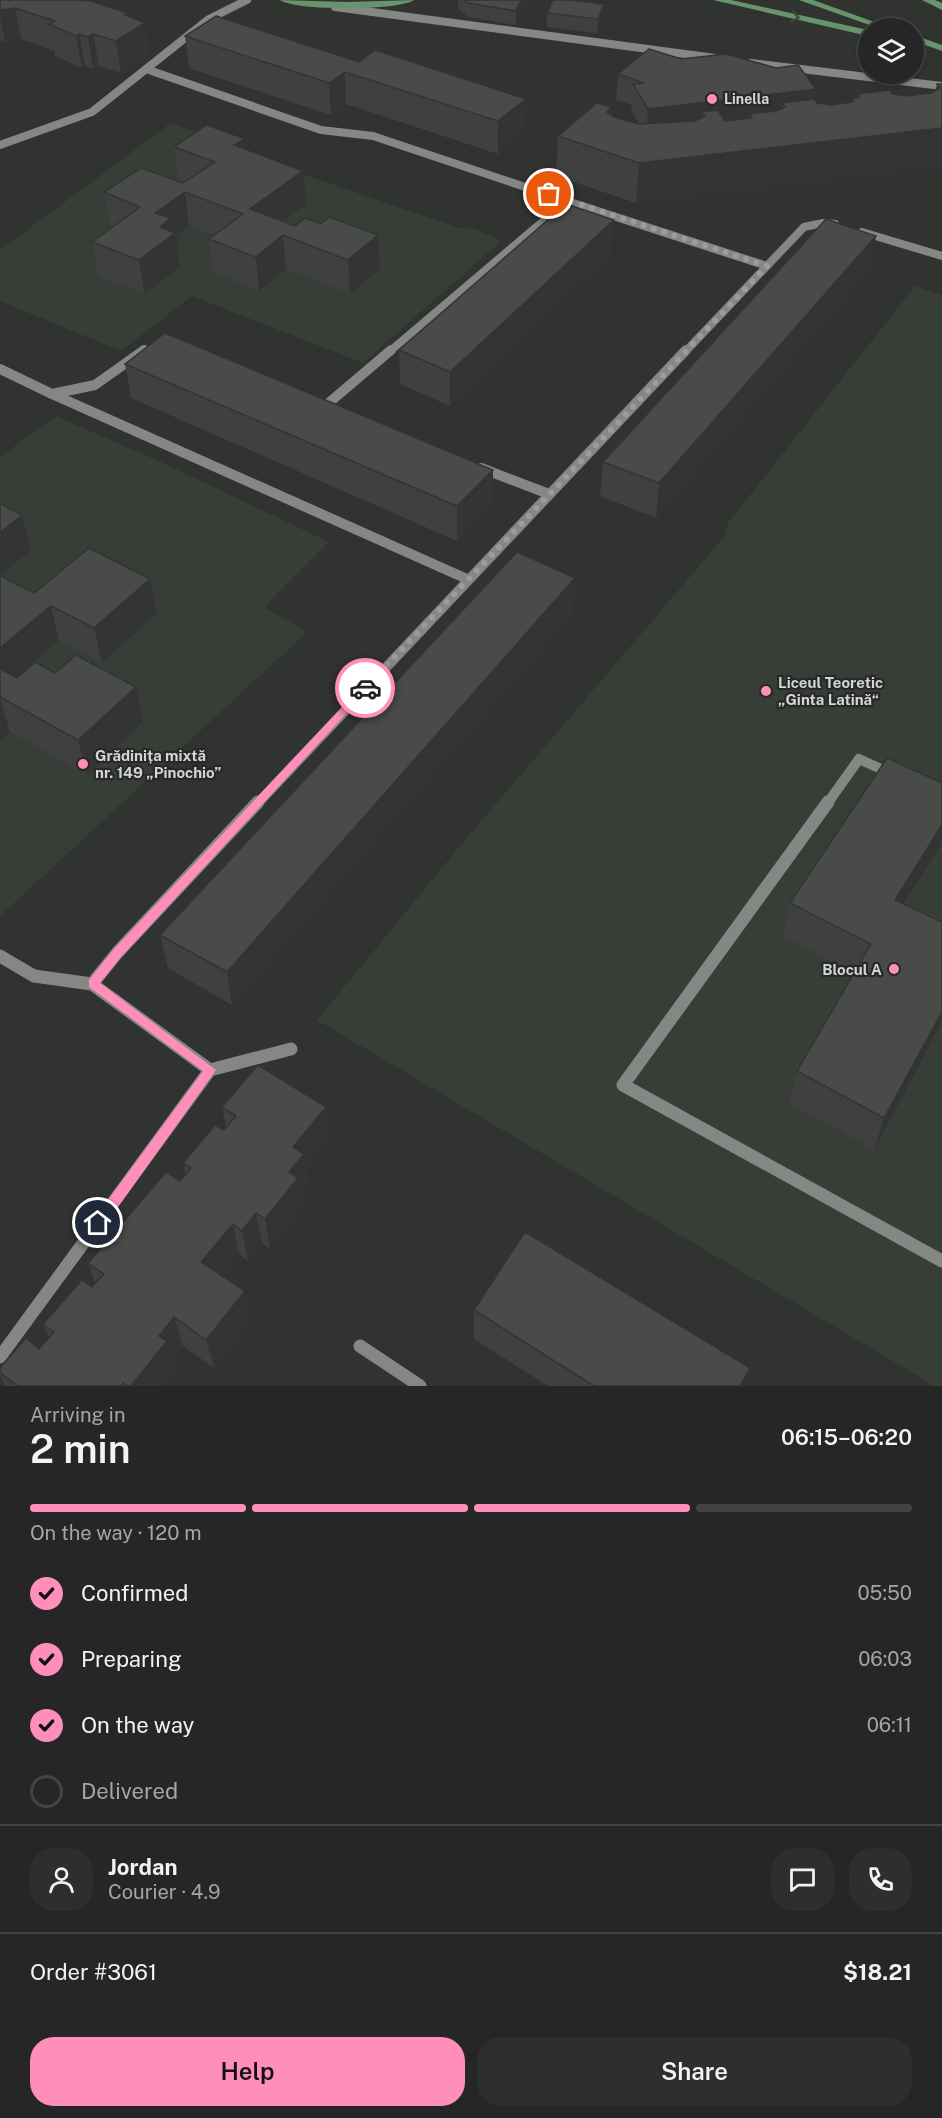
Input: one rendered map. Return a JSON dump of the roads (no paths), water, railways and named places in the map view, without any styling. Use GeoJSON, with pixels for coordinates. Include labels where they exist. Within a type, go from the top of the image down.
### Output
{"type":"FeatureCollection","features":[{"type":"Feature","properties":{"kind":"main road"},"geometry":{"type":"LineString","coordinates":[[285,0],[335,7],[376,5],[409,0]]}},
{"type":"Feature","properties":{"kind":"main road"},"geometry":{"type":"LineString","coordinates":[[718,0],[858,31]]}},
{"type":"Feature","properties":{"kind":"main road"},"geometry":{"type":"LineString","coordinates":[[804,0],[858,18]]}},
{"type":"Feature","properties":{"kind":"main road"},"geometry":{"type":"LineString","coordinates":[[927,0],[942,7]]}},
{"type":"Feature","properties":{"kind":"main road"},"geometry":{"type":"LineString","coordinates":[[924,43],[942,49]]}},
{"type":"Feature","properties":{"kind":"street"},"geometry":{"type":"LineString","coordinates":[[0,145],[92,112],[209,19],[247,0]]}},
{"type":"Feature","properties":{"kind":"street"},"geometry":{"type":"LineString","coordinates":[[335,7],[721,59]]}},
{"type":"Feature","properties":{"kind":"street"},"geometry":{"type":"LineString","coordinates":[[744,62],[942,86]]}},
{"type":"Feature","properties":{"kind":"street"},"geometry":{"type":"LineString","coordinates":[[146,69],[321,130],[373,136],[767,266]]}},
{"type":"Feature","properties":{"kind":"street"},"geometry":{"type":"LineString","coordinates":[[324,407],[567,201]]}},
{"type":"Feature","properties":{"kind":"street"},"geometry":{"type":"LineString","coordinates":[[93,984],[117,953],[467,579],[804,227],[823,223],[840,225],[942,256]]}},
{"type":"Feature","properties":{"kind":"street"},"geometry":{"type":"LineString","coordinates":[[52,394],[95,385],[152,344]]}},
{"type":"Feature","properties":{"kind":"street"},"geometry":{"type":"LineString","coordinates":[[0,369],[467,579]]}},
{"type":"Feature","properties":{"kind":"street"},"geometry":{"type":"LineString","coordinates":[[313,402],[335,411]]}},
{"type":"Feature","properties":{"kind":"street"},"geometry":{"type":"LineString","coordinates":[[474,465],[549,494]]}},
{"type":"Feature","properties":{"kind":"street"},"geometry":{"type":"LineString","coordinates":[[900,778],[858,759],[623,1085],[942,1261]]}},
{"type":"Feature","properties":{"kind":"street"},"geometry":{"type":"LineString","coordinates":[[0,956],[34,976],[93,984],[210,1070]]}},
{"type":"Feature","properties":{"kind":"street"},"geometry":{"type":"LineString","coordinates":[[0,1357],[210,1070],[291,1049]]}},
{"type":"Feature","properties":{"kind":"street"},"geometry":{"type":"LineString","coordinates":[[360,1346],[420,1386]]}},
{"type":"Feature","properties":{"kind":"place","name":"Linella"},"geometry":{"type":"Point","coordinates":[712,99]}},
{"type":"Feature","properties":{"kind":"place","name":"Liceul Teoretic „Ginta Latină“"},"geometry":{"type":"Point","coordinates":[766,691]}},
{"type":"Feature","properties":{"kind":"place","name":"Grădinița mixtă nr. 149 „Pinochio”"},"geometry":{"type":"Point","coordinates":[83,764]}},
{"type":"Feature","properties":{"kind":"place","name":"Blocul A"},"geometry":{"type":"Point","coordinates":[894,969]}}]}
